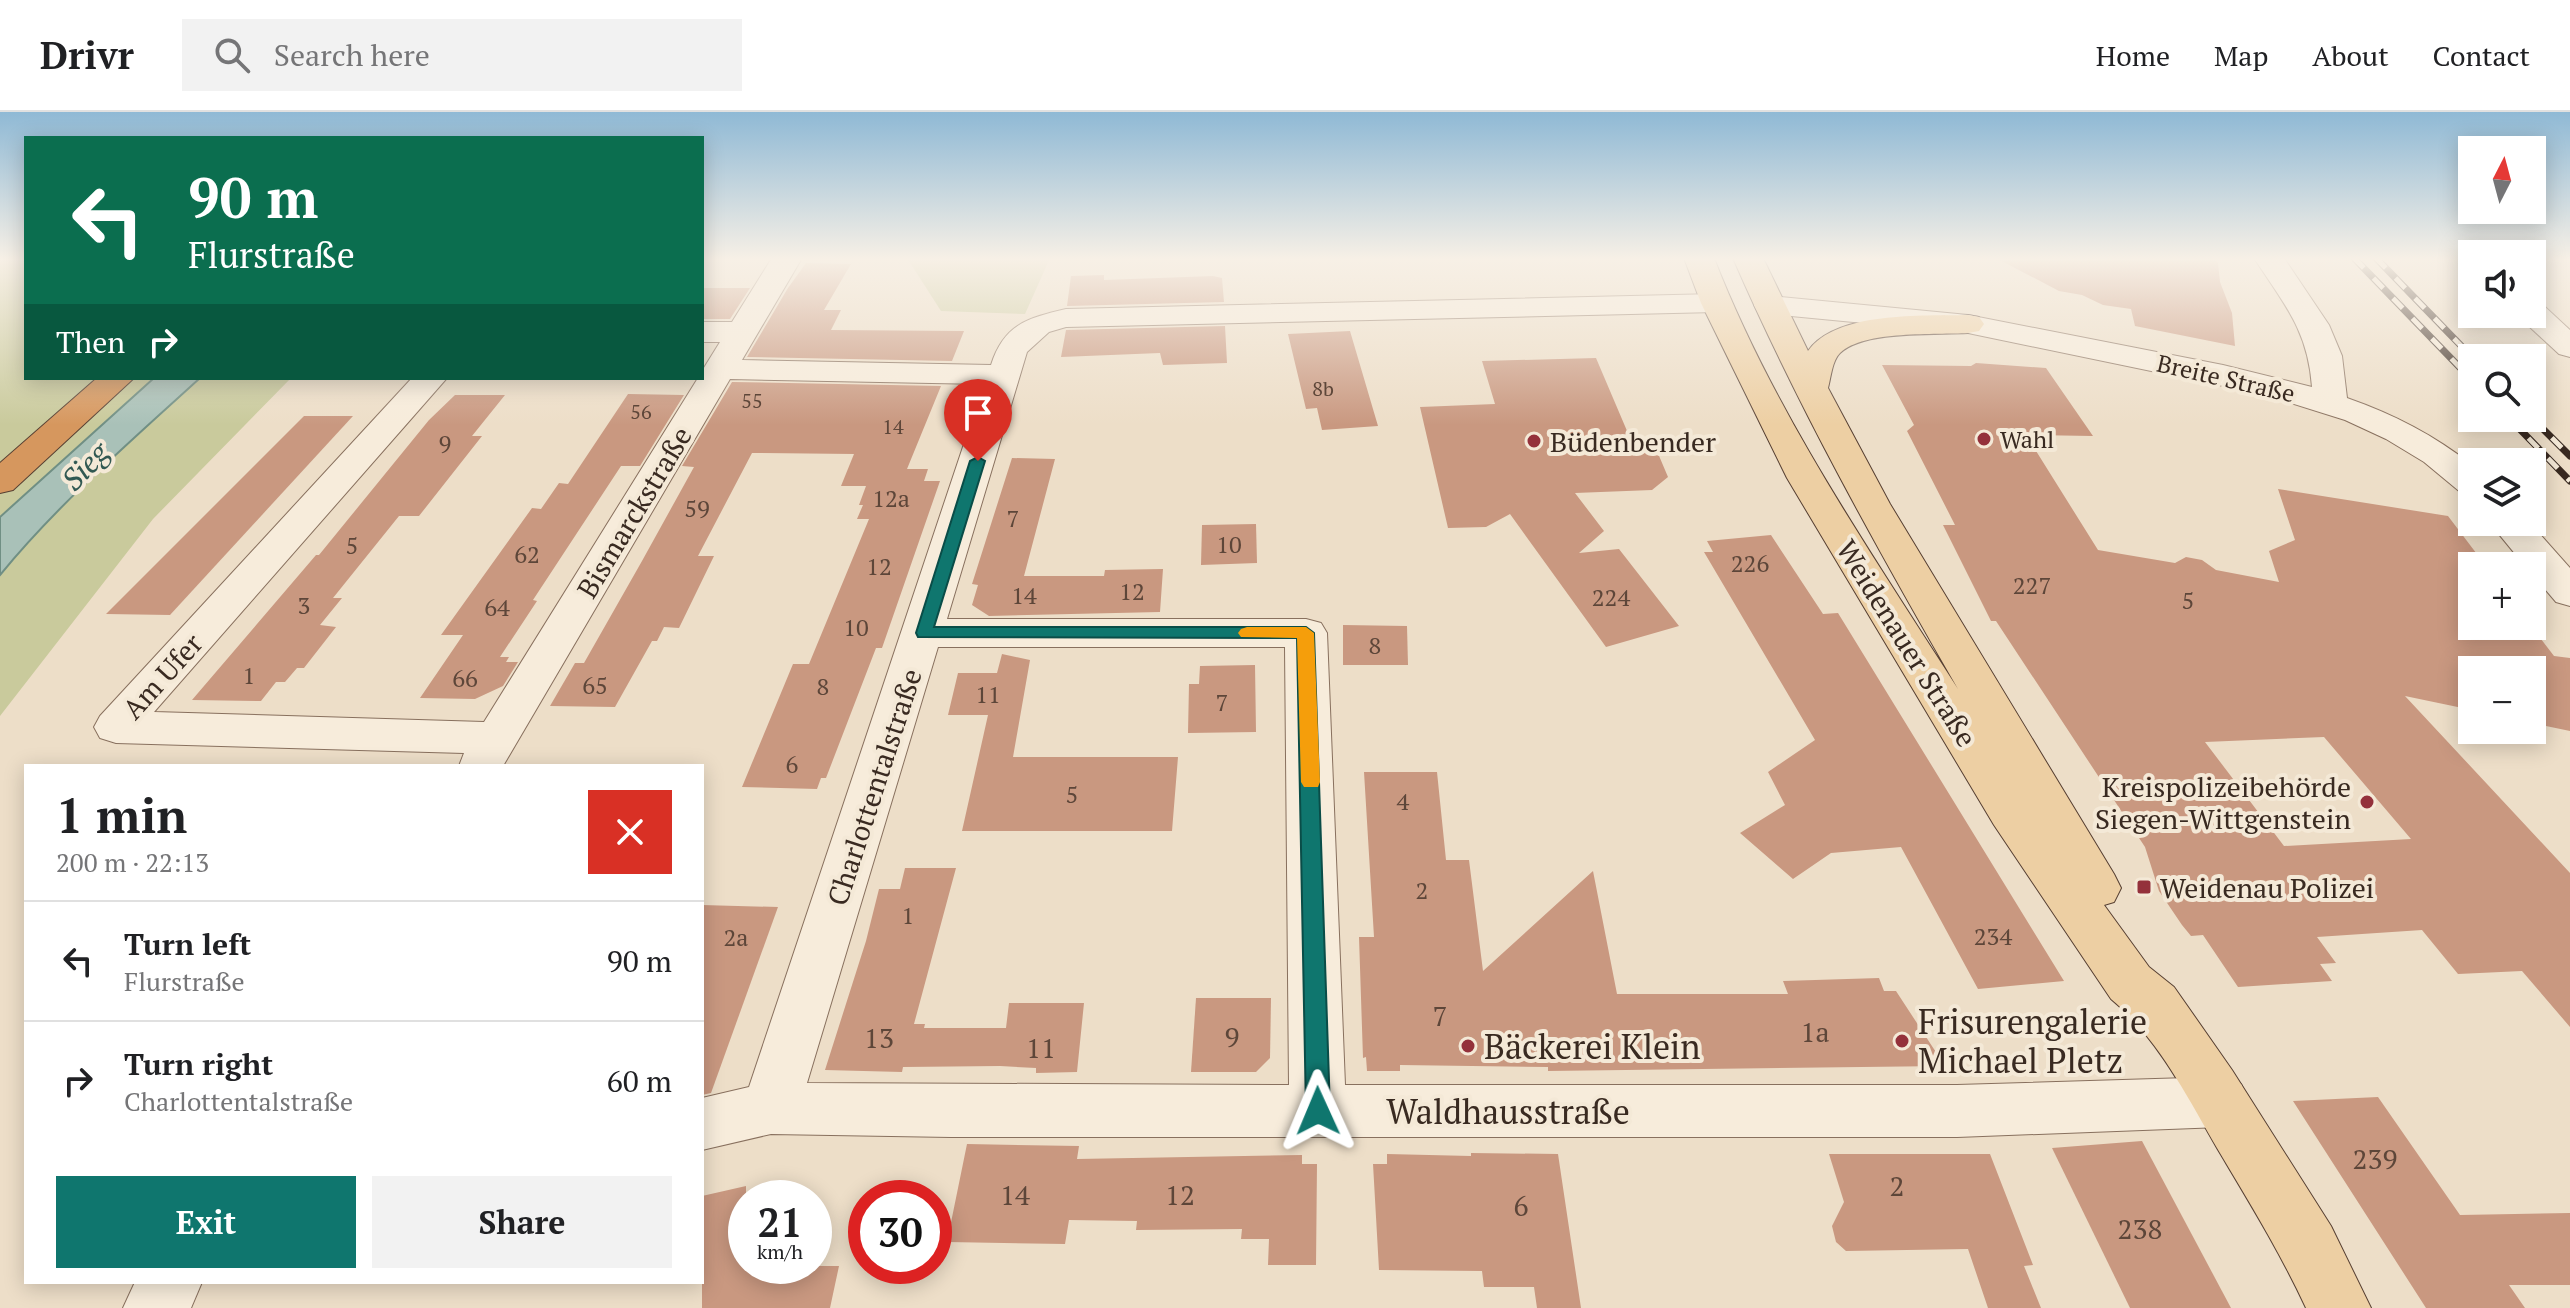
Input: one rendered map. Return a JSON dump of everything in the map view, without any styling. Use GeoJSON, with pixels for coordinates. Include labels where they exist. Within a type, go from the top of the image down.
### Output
{"type":"FeatureCollection","features":[{"type":"Feature","properties":{"kind":"highway"},"geometry":{"type":"LineString","coordinates":[[0,440],[71,380]]}},
{"type":"Feature","properties":{"kind":"highway"},"geometry":{"type":"LineString","coordinates":[[0,482],[115,380]]}},
{"type":"Feature","properties":{"kind":"main road","name":"Weidenauer Straße"},"geometry":{"type":"LineString","coordinates":[[1721,314],[1777,427],[1821,503],[1934,652]]}},
{"type":"Feature","properties":{"kind":"main road","name":"Weidenauer Straße"},"geometry":{"type":"LineString","coordinates":[[1773,314],[1871,504],[1934,652],[2011,812],[2130,983],[2155,1003],[2221,1102],[2309,1247],[2339,1308]]}},
{"type":"Feature","properties":{"kind":"main road"},"geometry":{"type":"LineString","coordinates":[[1811,389],[1826,348],[1842,337],[1868,331],[1968,324]]}},
{"type":"Feature","properties":{"kind":"main road"},"geometry":{"type":"LineString","coordinates":[[1821,503],[1871,504]]}},
{"type":"Feature","properties":{"kind":"street","name":"Bismarckstraße"},"geometry":{"type":"LineString","coordinates":[[488,752],[755,314]]}},
{"type":"Feature","properties":{"kind":"street"},"geometry":{"type":"LineString","coordinates":[[722,369],[1008,362],[1038,325],[1066,318],[1247,314]]}},
{"type":"Feature","properties":{"kind":"street","name":"Breite Straße"},"geometry":{"type":"LineString","coordinates":[[1861,314],[1968,324],[2227,377],[2331,404],[2428,447],[2458,472]]}},
{"type":"Feature","properties":{"kind":"street"},"geometry":{"type":"LineString","coordinates":[[2306,314],[2326,356],[2331,404]]}},
{"type":"Feature","properties":{"kind":"street"},"geometry":{"type":"LineString","coordinates":[[2546,325],[2570,347]]}},
{"type":"Feature","properties":{"kind":"street"},"geometry":{"type":"LineString","coordinates":[[704,332],[744,332]]}},
{"type":"Feature","properties":{"kind":"street","name":"Charlottentalstraße"},"geometry":{"type":"LineString","coordinates":[[771,1108],[1008,362]]}},
{"type":"Feature","properties":{"kind":"street","name":"Am Ufer"},"geometry":{"type":"LineString","coordinates":[[428,380],[116,727],[488,752]]}},
{"type":"Feature","properties":{"kind":"street"},"geometry":{"type":"LineString","coordinates":[[2520,536],[2570,593]]}},
{"type":"Feature","properties":{"kind":"street"},"geometry":{"type":"LineString","coordinates":[[924,633],[1306,633],[1318,1111]]}},
{"type":"Feature","properties":{"kind":"street","name":"Waldhausstraße"},"geometry":{"type":"LineString","coordinates":[[704,1124],[771,1108],[1957,1111],[2221,1102]]}},
{"type":"Feature","properties":{"kind":"street"},"geometry":{"type":"LineString","coordinates":[[155,1308],[170,1284]]}},
{"type":"Feature","properties":{"kind":"green space"},"geometry":{"type":"Polygon","coordinates":[[[0,314],[24,314],[24,380],[289,380],[153,519],[0,716],[0,314]]]}},
{"type":"Feature","properties":{"kind":"water","name":"Sieg"},"geometry":{"type":"Polygon","coordinates":[[[152,380],[198,380],[71,498],[0,575],[0,517],[152,380]]]}},
{"type":"Feature","properties":{"kind":"building"},"geometry":{"type":"Polygon","coordinates":[[[704,314],[733,314],[730,319],[704,319],[704,314]]]}},
{"type":"Feature","properties":{"kind":"building"},"geometry":{"type":"Polygon","coordinates":[[[773,314],[839,314],[831,330],[964,331],[952,361],[747,357],[773,314]]]}},
{"type":"Feature","properties":{"kind":"building"},"geometry":{"type":"Polygon","coordinates":[[[2132,314],[2232,314],[2235,346],[2135,326],[2132,314]]]}},
{"type":"Feature","properties":{"kind":"building"},"geometry":{"type":"Polygon","coordinates":[[[1225,326],[1227,363],[1163,365],[1160,353],[1061,357],[1066,330],[1225,326]]]}},
{"type":"Feature","properties":{"kind":"building"},"geometry":{"type":"Polygon","coordinates":[[[1350,331],[1378,426],[1322,430],[1317,408],[1306,409],[1288,334],[1350,331]]]}},
{"type":"Feature","properties":{"kind":"building","name":"Büdenbender"},"geometry":{"type":"Polygon","coordinates":[[[1596,358],[1633,445],[1654,444],[1668,477],[1652,490],[1575,493],[1604,531],[1579,553],[1619,549],[1679,626],[1606,647],[1510,514],[1486,527],[1448,528],[1420,407],[1495,404],[1482,361],[1596,358]]]}},
{"type":"Feature","properties":{"kind":"building"},"geometry":{"type":"Polygon","coordinates":[[[1976,363],[2046,368],[2093,436],[2026,435],[2098,550],[2175,563],[2186,557],[2202,560],[2216,570],[2279,582],[2269,551],[2295,540],[2278,489],[2448,516],[2458,529],[2458,536],[2463,536],[2475,552],[2458,552],[2458,640],[2542,640],[2554,656],[2570,658],[2570,731],[2546,726],[2546,656],[2458,656],[2458,707],[2405,696],[2570,873],[2570,1027],[2522,971],[2458,974],[2422,930],[2317,937],[2336,963],[2320,964],[2332,981],[2238,987],[2203,935],[2191,936],[2159,891],[2145,847],[1996,621],[1991,621],[1943,525],[1955,525],[1907,431],[1914,425],[1882,365],[1971,366],[1976,363]],[[2324,737],[2205,742],[2284,846],[2411,839],[2324,737]]]}},
{"type":"Feature","properties":{"kind":"building"},"geometry":{"type":"Polygon","coordinates":[[[732,382],[941,386],[907,469],[928,469],[924,481],[940,481],[882,648],[876,648],[826,778],[821,778],[817,789],[742,787],[793,664],[809,664],[869,519],[857,519],[866,486],[841,486],[854,454],[752,453],[698,556],[714,556],[679,628],[664,627],[657,641],[652,641],[615,707],[550,706],[575,663],[584,663],[642,561],[694,467],[682,466],[732,382]]]}},
{"type":"Feature","properties":{"kind":"building"},"geometry":{"type":"Polygon","coordinates":[[[628,394],[684,395],[640,466],[621,466],[533,600],[537,601],[500,657],[509,657],[506,662],[518,662],[503,686],[475,699],[420,698],[463,635],[441,635],[532,508],[541,509],[559,483],[568,484],[628,394]]]}},
{"type":"Feature","properties":{"kind":"building"},"geometry":{"type":"Polygon","coordinates":[[[455,395],[505,395],[472,436],[482,436],[419,516],[399,516],[333,598],[342,598],[320,625],[336,627],[304,668],[297,668],[285,682],[276,682],[261,701],[192,700],[319,555],[429,420],[455,395]]]}},
{"type":"Feature","properties":{"kind":"building"},"geometry":{"type":"Polygon","coordinates":[[[304,416],[353,416],[170,615],[106,614],[304,416]]]}},
{"type":"Feature","properties":{"kind":"building"},"geometry":{"type":"Polygon","coordinates":[[[1012,458],[1055,459],[1024,576],[1104,576],[1105,570],[1163,569],[1160,612],[989,616],[972,605],[978,585],[972,584],[1012,458]]]}},
{"type":"Feature","properties":{"kind":"building"},"geometry":{"type":"Polygon","coordinates":[[[1256,524],[1257,563],[1201,565],[1202,525],[1256,524]]]}},
{"type":"Feature","properties":{"kind":"building"},"geometry":{"type":"Polygon","coordinates":[[[1771,535],[1823,614],[1838,613],[2064,981],[1978,989],[1901,847],[1831,853],[1793,879],[1740,833],[1785,805],[1768,772],[1815,740],[1704,552],[1713,552],[1707,541],[1771,535]]]}},
{"type":"Feature","properties":{"kind":"building"},"geometry":{"type":"Polygon","coordinates":[[[1343,625],[1407,626],[1408,665],[1343,665],[1343,625]]]}},
{"type":"Feature","properties":{"kind":"building"},"geometry":{"type":"Polygon","coordinates":[[[1002,654],[1030,660],[1013,757],[1178,757],[1172,831],[962,831],[988,715],[948,715],[958,673],[997,673],[1002,654]]]}},
{"type":"Feature","properties":{"kind":"building"},"geometry":{"type":"Polygon","coordinates":[[[1255,665],[1256,732],[1188,733],[1189,684],[1199,684],[1200,666],[1255,665]]]}},
{"type":"Feature","properties":{"kind":"building"},"geometry":{"type":"Polygon","coordinates":[[[1364,772],[1437,772],[1446,860],[1469,860],[1483,971],[1593,871],[1617,994],[1788,994],[1783,981],[1879,978],[1884,991],[1896,991],[1945,1066],[1548,1071],[1548,1067],[1400,1065],[1400,1071],[1367,1071],[1366,1057],[1363,1058],[1359,937],[1374,937],[1364,772]]]}},
{"type":"Feature","properties":{"kind":"building"},"geometry":{"type":"Polygon","coordinates":[[[905,868],[956,868],[914,1024],[925,1024],[924,1028],[1006,1028],[1009,1003],[1084,1003],[1077,1072],[1036,1073],[1036,1068],[1000,1066],[903,1067],[902,1072],[825,1070],[866,941],[879,889],[900,889],[905,868]]]}},
{"type":"Feature","properties":{"kind":"building"},"geometry":{"type":"Polygon","coordinates":[[[704,905],[778,907],[711,1093],[704,1095],[704,905]]]}},
{"type":"Feature","properties":{"kind":"building"},"geometry":{"type":"Polygon","coordinates":[[[1196,998],[1271,998],[1270,1058],[1256,1072],[1191,1072],[1196,998]]]}},
{"type":"Feature","properties":{"kind":"building"},"geometry":{"type":"Polygon","coordinates":[[[2378,1097],[2460,1215],[2570,1213],[2570,1285],[2509,1285],[2525,1308],[2426,1308],[2293,1101],[2378,1097]]]}},
{"type":"Feature","properties":{"kind":"building"},"geometry":{"type":"Polygon","coordinates":[[[2142,1141],[2231,1308],[2130,1308],[2052,1148],[2142,1141]]]}},
{"type":"Feature","properties":{"kind":"building"},"geometry":{"type":"Polygon","coordinates":[[[967,1144],[1079,1146],[1077,1159],[1302,1155],[1302,1164],[1317,1164],[1316,1265],[1268,1265],[1269,1239],[1241,1239],[1242,1229],[1136,1230],[1137,1221],[1069,1220],[1065,1244],[952,1242],[952,1218],[967,1144]]]}},
{"type":"Feature","properties":{"kind":"building"},"geometry":{"type":"Polygon","coordinates":[[[1471,1153],[1558,1154],[1581,1308],[1537,1308],[1534,1287],[1484,1287],[1482,1271],[1379,1270],[1373,1164],[1387,1164],[1387,1154],[1471,1156],[1471,1153]]]}},
{"type":"Feature","properties":{"kind":"building"},"geometry":{"type":"Polygon","coordinates":[[[1829,1154],[1990,1154],[2033,1265],[2024,1266],[2041,1308],[1988,1308],[1968,1249],[1846,1251],[1836,1242],[1832,1226],[1844,1202],[1829,1154]]]}},
{"type":"Feature","properties":{"kind":"building"},"geometry":{"type":"Polygon","coordinates":[[[728,1190],[728,1284],[832,1284],[832,1266],[839,1266],[830,1308],[702,1308],[704,1196],[728,1190]]]}},
{"type":"Feature","properties":{"kind":"railway"},"geometry":{"type":"LineString","coordinates":[[2408,314],[2458,366]]}},
{"type":"Feature","properties":{"kind":"railway"},"geometry":{"type":"LineString","coordinates":[[2430,314],[2459,344]]}},
{"type":"Feature","properties":{"kind":"railway"},"geometry":{"type":"LineString","coordinates":[[2523,432],[2570,481]]}},
{"type":"Feature","properties":{"kind":"railway"},"geometry":{"type":"LineString","coordinates":[[2546,432],[2570,456]]}},
{"type":"Feature","properties":{"kind":"slow traffic"},"geometry":{"type":"LineString","coordinates":[[1247,633],[1306,633],[1311,782]]}},
{"type":"Feature","properties":{"kind":"place","name":"Wahl"},"geometry":{"type":"Point","coordinates":[1984,439]}},
{"type":"Feature","properties":{"kind":"place","name":"Büdenbender"},"geometry":{"type":"Point","coordinates":[1534,441]}},
{"type":"Feature","properties":{"kind":"place","name":"Kreispolizeibehörde Siegen-Wittgenstein"},"geometry":{"type":"Point","coordinates":[2367,802]}},
{"type":"Feature","properties":{"kind":"place","name":"Weidenau Polizei"},"geometry":{"type":"Point","coordinates":[2144,887]}},
{"type":"Feature","properties":{"kind":"place","name":"Frisurengalerie Michael Pletz"},"geometry":{"type":"Point","coordinates":[1902,1041]}},
{"type":"Feature","properties":{"kind":"place","name":"Bäckerei Klein"},"geometry":{"type":"Point","coordinates":[1468,1046]}},
{"type":"Feature","properties":{"kind":"route"},"geometry":{"type":"LineString","coordinates":[[978,461],[924,633],[1306,633],[1318,1111]]}}]}
